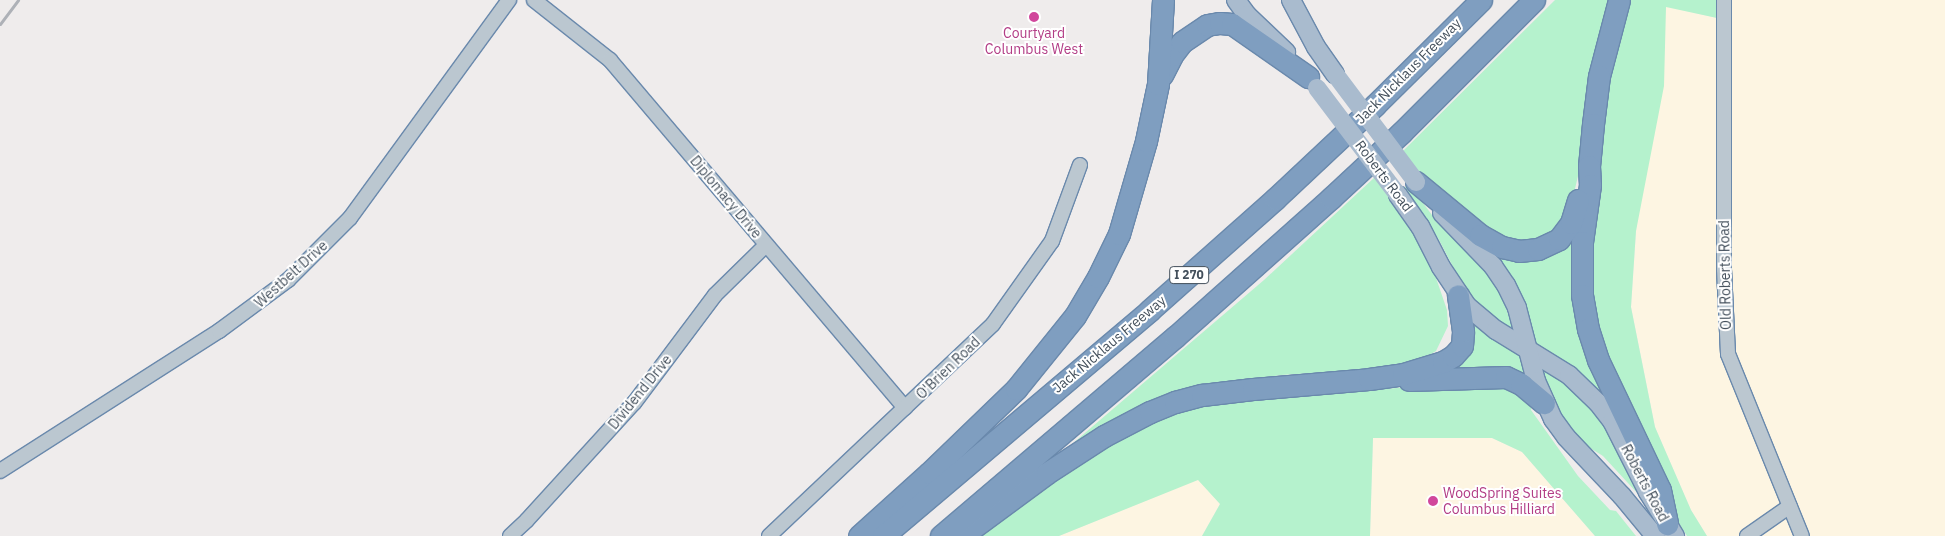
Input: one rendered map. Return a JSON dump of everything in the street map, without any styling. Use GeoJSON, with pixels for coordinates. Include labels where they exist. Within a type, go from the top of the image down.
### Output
{"type":"FeatureCollection","features":[{"type":"Feature","properties":{"kind":"highway"},"geometry":{"type":"LineString","coordinates":[[858,536],[929,473],[1016,389],[1075,316],[1098,277],[1120,234],[1133,192],[1158,84],[1163,0]]}},
{"type":"Feature","properties":{"kind":"highway","name":"Jack Nicklaus Freeway"},"geometry":{"type":"LineString","coordinates":[[883,536],[1150,310],[1267,206],[1375,105],[1481,0]]}},
{"type":"Feature","properties":{"kind":"highway","name":"I 270"},"geometry":{"type":"LineString","coordinates":[[941,536],[1175,337],[1331,198],[1401,133],[1534,0]]}},
{"type":"Feature","properties":{"kind":"highway"},"geometry":{"type":"LineString","coordinates":[[1619,0],[1599,76],[1589,166],[1590,185],[1582,242],[1582,295],[1588,329],[1607,381],[1660,490],[1666,532]]}},
{"type":"Feature","properties":{"kind":"highway"},"geometry":{"type":"LineString","coordinates":[[1158,84],[1172,55],[1182,42],[1207,25],[1220,23],[1232,24],[1313,83]]}},
{"type":"Feature","properties":{"kind":"highway"},"geometry":{"type":"LineString","coordinates":[[1416,182],[1480,235],[1509,250],[1528,251],[1551,244],[1567,230],[1575,214],[1582,184],[1589,166]]}},
{"type":"Feature","properties":{"kind":"highway"},"geometry":{"type":"LineString","coordinates":[[962,536],[1047,472],[1104,436],[1150,412],[1202,395],[1369,379],[1430,367],[1454,356],[1462,346],[1463,338],[1458,295]]}},
{"type":"Feature","properties":{"kind":"highway"},"geometry":{"type":"LineString","coordinates":[[1369,379],[1431,380],[1506,377],[1522,384],[1544,403]]}},
{"type":"Feature","properties":{"kind":"main road","name":"Roberts Road"},"geometry":{"type":"LineString","coordinates":[[1236,0],[1247,15],[1288,54],[1313,83],[1398,195],[1420,226],[1458,295],[1486,323],[1570,375],[1606,412],[1666,532]]}},
{"type":"Feature","properties":{"kind":"main road","name":"Roberts Road"},"geometry":{"type":"LineString","coordinates":[[1291,0],[1313,41],[1335,74],[1416,182],[1437,208],[1497,272],[1517,308],[1544,403],[1566,436],[1622,496],[1666,532]]}},
{"type":"Feature","properties":{"kind":"street","name":"Westbelt Drive"},"geometry":{"type":"LineString","coordinates":[[0,471],[250,310],[301,268],[344,224],[370,192],[509,0]]}},
{"type":"Feature","properties":{"kind":"street","name":"Diplomacy Drive"},"geometry":{"type":"LineString","coordinates":[[534,0],[610,60],[906,408]]}},
{"type":"Feature","properties":{"kind":"street","name":"Old Roberts Road"},"geometry":{"type":"LineString","coordinates":[[1724,0],[1724,269],[1728,354],[1802,536]]}},
{"type":"Feature","properties":{"kind":"street","name":"O'Brien Road"},"geometry":{"type":"LineString","coordinates":[[768,536],[993,324],[1052,241],[1080,164]]}},
{"type":"Feature","properties":{"kind":"street","name":"Dividend Drive"},"geometry":{"type":"LineString","coordinates":[[510,536],[527,520],[634,403],[715,296],[766,245]]}},
{"type":"Feature","properties":{"kind":"street"},"geometry":{"type":"LineString","coordinates":[[1747,536],[1790,506]]}},
{"type":"Feature","properties":{"kind":"shaded area"},"geometry":{"type":"Polygon","coordinates":[[[1718,0],[1945,0],[1945,536],[1707,536],[1691,510],[1655,427],[1631,307],[1636,231],[1666,6],[1717,18],[1718,0]]]}},
{"type":"Feature","properties":{"kind":"shaded area"},"geometry":{"type":"Polygon","coordinates":[[[1373,438],[1492,438],[1522,452],[1595,536],[1370,536],[1373,438]]]}},
{"type":"Feature","properties":{"kind":"shaded area"},"geometry":{"type":"Polygon","coordinates":[[[1198,479],[1220,504],[1202,536],[1059,536],[1198,479]]]}},
{"type":"Feature","properties":{"kind":"green space"},"geometry":{"type":"Polygon","coordinates":[[[1555,0],[1612,0],[1591,100],[1578,176],[1570,210],[1550,237],[1506,242],[1430,187],[1403,151],[1555,0]]]}},
{"type":"Feature","properties":{"kind":"green space"},"geometry":{"type":"Polygon","coordinates":[[[1627,0],[1718,0],[1717,18],[1666,7],[1664,86],[1636,231],[1631,307],[1655,427],[1691,510],[1707,536],[1687,536],[1676,519],[1596,331],[1588,268],[1608,87],[1619,22],[1627,0]]]}},
{"type":"Feature","properties":{"kind":"green space"},"geometry":{"type":"Polygon","coordinates":[[[1375,177],[1409,223],[1434,272],[1447,310],[1448,326],[1436,351],[1426,357],[1405,363],[1365,370],[1281,375],[1214,386],[1072,444],[1264,280],[1375,177]]]}},
{"type":"Feature","properties":{"kind":"green space"},"geometry":{"type":"Polygon","coordinates":[[[1408,183],[1432,215],[1465,247],[1494,280],[1502,296],[1513,329],[1490,316],[1464,288],[1438,238],[1404,189],[1408,183]]]}},
{"type":"Feature","properties":{"kind":"green space"},"geometry":{"type":"Polygon","coordinates":[[[1578,225],[1608,401],[1579,371],[1535,343],[1517,288],[1493,252],[1508,256],[1578,225]]]}},
{"type":"Feature","properties":{"kind":"green space"},"geometry":{"type":"Polygon","coordinates":[[[1475,323],[1492,338],[1521,354],[1527,379],[1456,368],[1471,352],[1475,323]]]}},
{"type":"Feature","properties":{"kind":"green space"},"geometry":{"type":"Polygon","coordinates":[[[1541,368],[1566,383],[1587,403],[1609,431],[1640,493],[1639,495],[1603,456],[1582,443],[1560,415],[1541,368]]]}},
{"type":"Feature","properties":{"kind":"green space"},"geometry":{"type":"Polygon","coordinates":[[[1486,382],[1517,390],[1532,405],[1531,410],[1578,476],[1610,510],[1616,511],[1636,536],[1595,536],[1522,452],[1492,438],[1373,438],[1370,536],[1202,536],[1220,504],[1198,480],[1059,536],[974,536],[1128,429],[1193,405],[1246,398],[1486,382]]]}},
{"type":"Feature","properties":{"kind":"railway"},"geometry":{"type":"LineString","coordinates":[[0,24],[18,0]]}},
{"type":"Feature","properties":{"kind":"place","name":"Courtyard Columbus West"},"geometry":{"type":"Point","coordinates":[1034,17]}},
{"type":"Feature","properties":{"kind":"place","name":"WoodSpring Suites Columbus Hilliard"},"geometry":{"type":"Point","coordinates":[1433,501]}}]}
